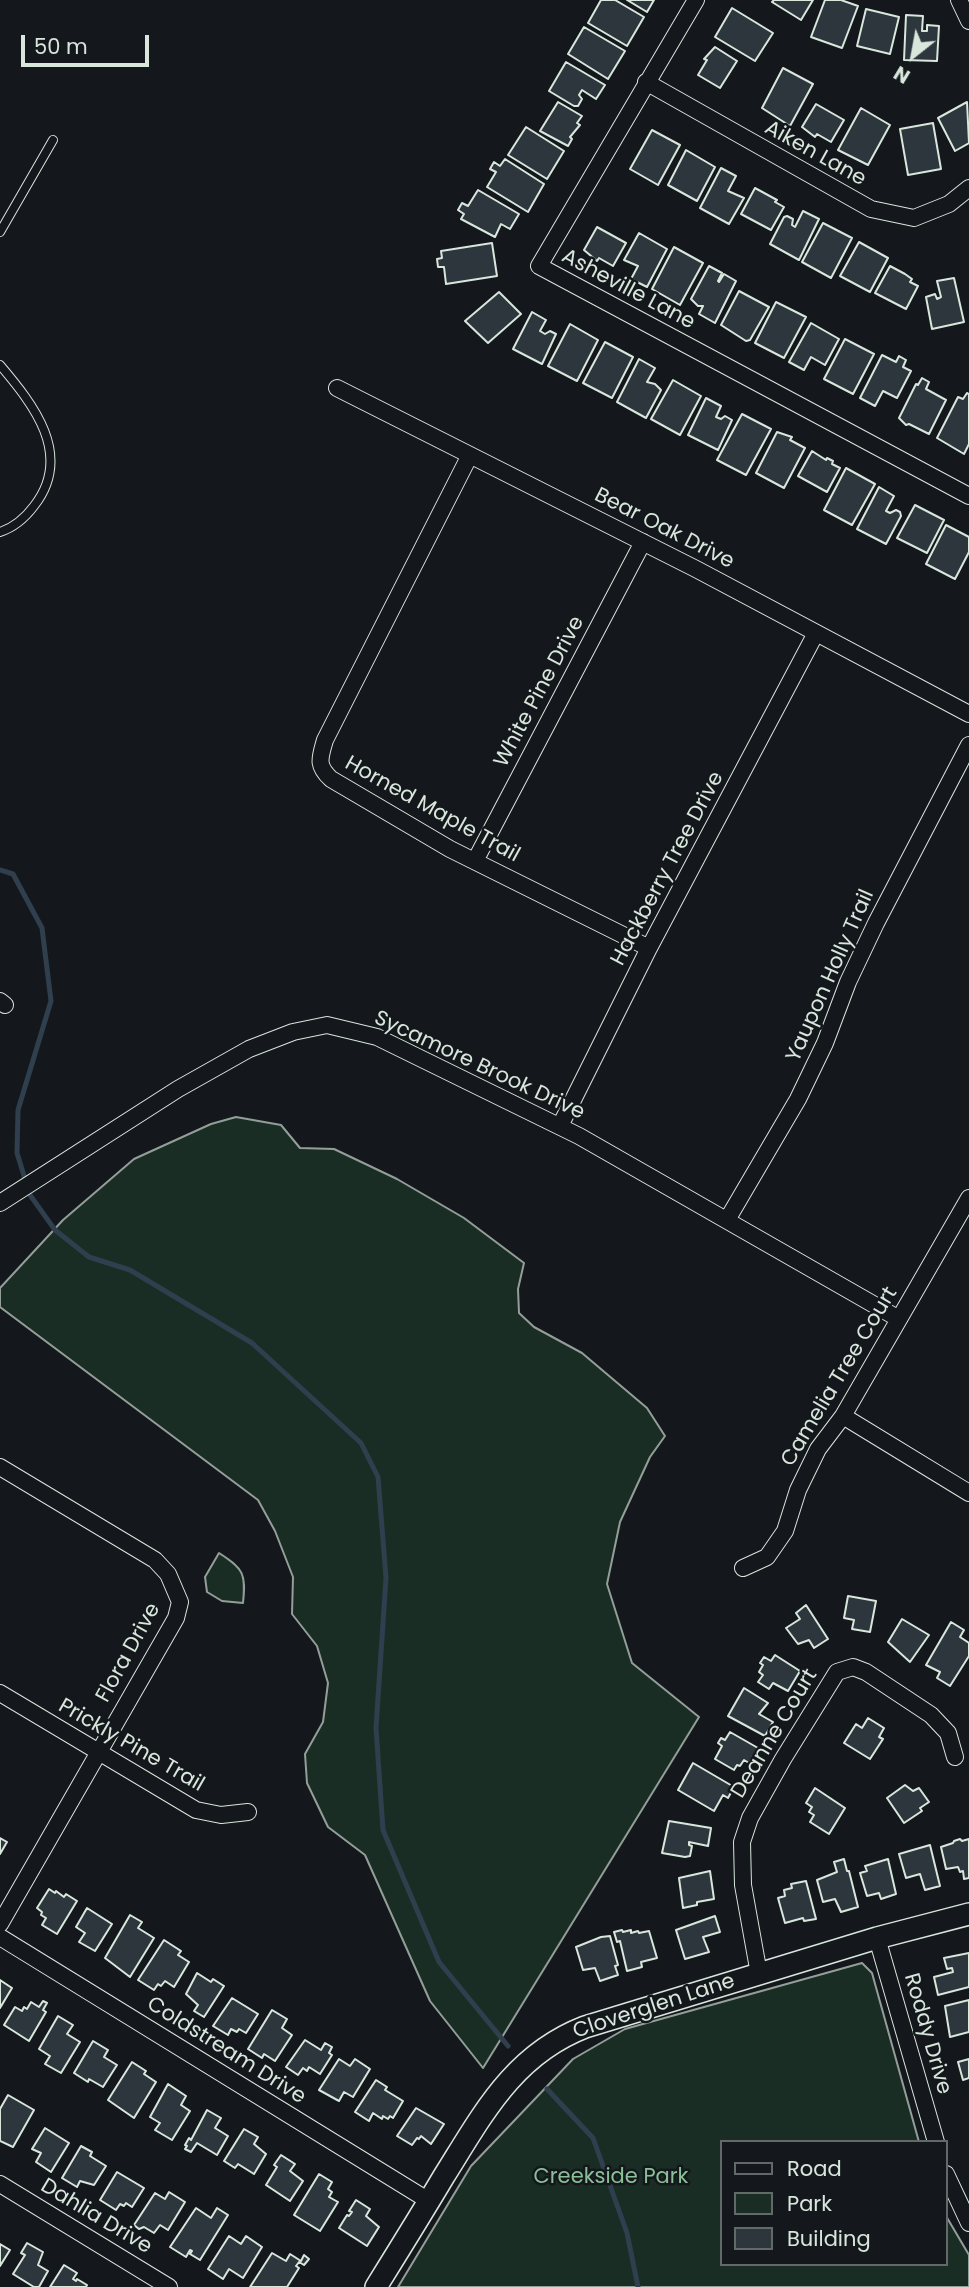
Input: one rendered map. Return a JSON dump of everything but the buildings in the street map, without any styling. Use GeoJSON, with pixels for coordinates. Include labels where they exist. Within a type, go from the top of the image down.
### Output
{"type":"FeatureCollection","features":[{"type":"Feature","properties":{"kind":"street","name":"Asheville Lane"},"geometry":{"type":"LineString","coordinates":[[696,0],[539,266],[969,496]]}},
{"type":"Feature","properties":{"kind":"street"},"geometry":{"type":"LineString","coordinates":[[959,0],[969,21]]}},
{"type":"Feature","properties":{"kind":"street","name":"Aiken Lane"},"geometry":{"type":"LineString","coordinates":[[646,82],[871,209],[914,218],[949,204],[969,188]]}},
{"type":"Feature","properties":{"kind":"street","name":"Bear Oak Drive"},"geometry":{"type":"LineString","coordinates":[[337,388],[643,542],[969,714]]}},
{"type":"Feature","properties":{"kind":"street","name":"Horned Maple Trail"},"geometry":{"type":"LineString","coordinates":[[470,455],[325,740],[320,757],[322,770],[331,779],[475,861],[649,948]]}},
{"type":"Feature","properties":{"kind":"street","name":"White Pine Drive"},"geometry":{"type":"LineString","coordinates":[[475,861],[643,542]]}},
{"type":"Feature","properties":{"kind":"street","name":"Hackberry Tree Drive"},"geometry":{"type":"LineString","coordinates":[[560,1126],[649,948],[816,633]]}},
{"type":"Feature","properties":{"kind":"street","name":"Yaupon Holly Trail"},"geometry":{"type":"LineString","coordinates":[[727,1220],[798,1098],[825,1043],[848,982],[876,923],[969,745]]}},
{"type":"Feature","properties":{"kind":"street","name":"Sycamore Brook Drive"},"geometry":{"type":"LineString","coordinates":[[0,1203],[178,1089],[249,1049],[293,1032],[327,1025],[377,1037],[560,1126],[899,1319]]}},
{"type":"Feature","properties":{"kind":"street","name":"Camelia Tree Court"},"geometry":{"type":"LineString","coordinates":[[743,1568],[767,1557],[785,1531],[798,1490],[818,1449],[843,1416],[969,1198]]}},
{"type":"Feature","properties":{"kind":"street"},"geometry":{"type":"LineString","coordinates":[[843,1416],[969,1493]]}},
{"type":"Feature","properties":{"kind":"street","name":"Flora Drive"},"geometry":{"type":"LineString","coordinates":[[0,1467],[155,1560],[168,1574],[180,1602],[176,1618],[0,1924]]}},
{"type":"Feature","properties":{"kind":"street","name":"Deanne Court"},"geometry":{"type":"LineString","coordinates":[[760,1974],[743,1885],[742,1842],[750,1818],[837,1672],[853,1667],[866,1672],[931,1714],[948,1733],[955,1757]]}},
{"type":"Feature","properties":{"kind":"street","name":"Prickly Pine Trail"},"geometry":{"type":"LineString","coordinates":[[0,1693],[196,1810],[221,1815],[248,1812]]}},
{"type":"Feature","properties":{"kind":"street","name":"Cloverglen Lane"},"geometry":{"type":"LineString","coordinates":[[376,2287],[499,2092],[518,2069],[542,2049],[585,2027],[877,1938],[969,1914]]}},
{"type":"Feature","properties":{"kind":"street","name":"Coldstream Drive"},"geometry":{"type":"LineString","coordinates":[[0,1937],[429,2202]]}},
{"type":"Feature","properties":{"kind":"street","name":"Roddy Drive"},"geometry":{"type":"LineString","coordinates":[[877,1938],[935,2140]]}},
{"type":"Feature","properties":{"kind":"street"},"geometry":{"type":"LineString","coordinates":[[948,2178],[969,2222]]}},
{"type":"Feature","properties":{"kind":"street","name":"Dahlia Drive"},"geometry":{"type":"LineString","coordinates":[[0,2184],[169,2287]]}},
{"type":"Feature","properties":{"kind":"lane"},"geometry":{"type":"LineString","coordinates":[[0,232],[53,140]]}},
{"type":"Feature","properties":{"kind":"lane"},"geometry":{"type":"LineString","coordinates":[[0,365],[26,396],[40,419],[51,449],[46,486],[38,501],[23,520],[0,532]]}},
{"type":"Feature","properties":{"kind":"green space"},"geometry":{"type":"Polygon","coordinates":[[[236,1117],[281,1125],[300,1148],[334,1149],[397,1179],[464,1218],[524,1263],[518,1289],[519,1313],[534,1327],[582,1353],[647,1408],[665,1436],[650,1457],[620,1522],[607,1584],[632,1663],[699,1717],[483,2068],[430,2001],[365,1855],[328,1827],[307,1783],[305,1754],[323,1722],[328,1683],[317,1646],[292,1614],[293,1577],[275,1531],[258,1500],[0,1307],[0,1288],[63,1220],[134,1159],[211,1124],[236,1117]]]}},
{"type":"Feature","properties":{"kind":"green space"},"geometry":{"type":"Polygon","coordinates":[[[219,1553],[234,1563],[242,1573],[243,1603],[222,1601],[207,1592],[205,1577],[219,1553]]]}},
{"type":"Feature","properties":{"kind":"green space","name":"Creekside Park"},"geometry":{"type":"Polygon","coordinates":[[[862,1963],[872,1973],[918,2140],[720,2140],[720,2266],[948,2266],[948,2219],[969,2255],[969,2287],[398,2287],[471,2166],[573,2059],[625,2029],[862,1963]]]}},
{"type":"Feature","properties":{"kind":"waterway"},"geometry":{"type":"LineString","coordinates":[[0,870],[13,874],[42,928],[51,1001],[18,1110],[17,1153],[30,1195],[55,1230],[89,1257],[130,1270],[252,1343],[361,1443],[378,1477],[386,1578],[376,1728],[383,1830],[439,1962],[508,2046]]}},
{"type":"Feature","properties":{"kind":"waterway"},"geometry":{"type":"LineString","coordinates":[[547,2089],[593,2138],[627,2233],[638,2287]]}}]}
